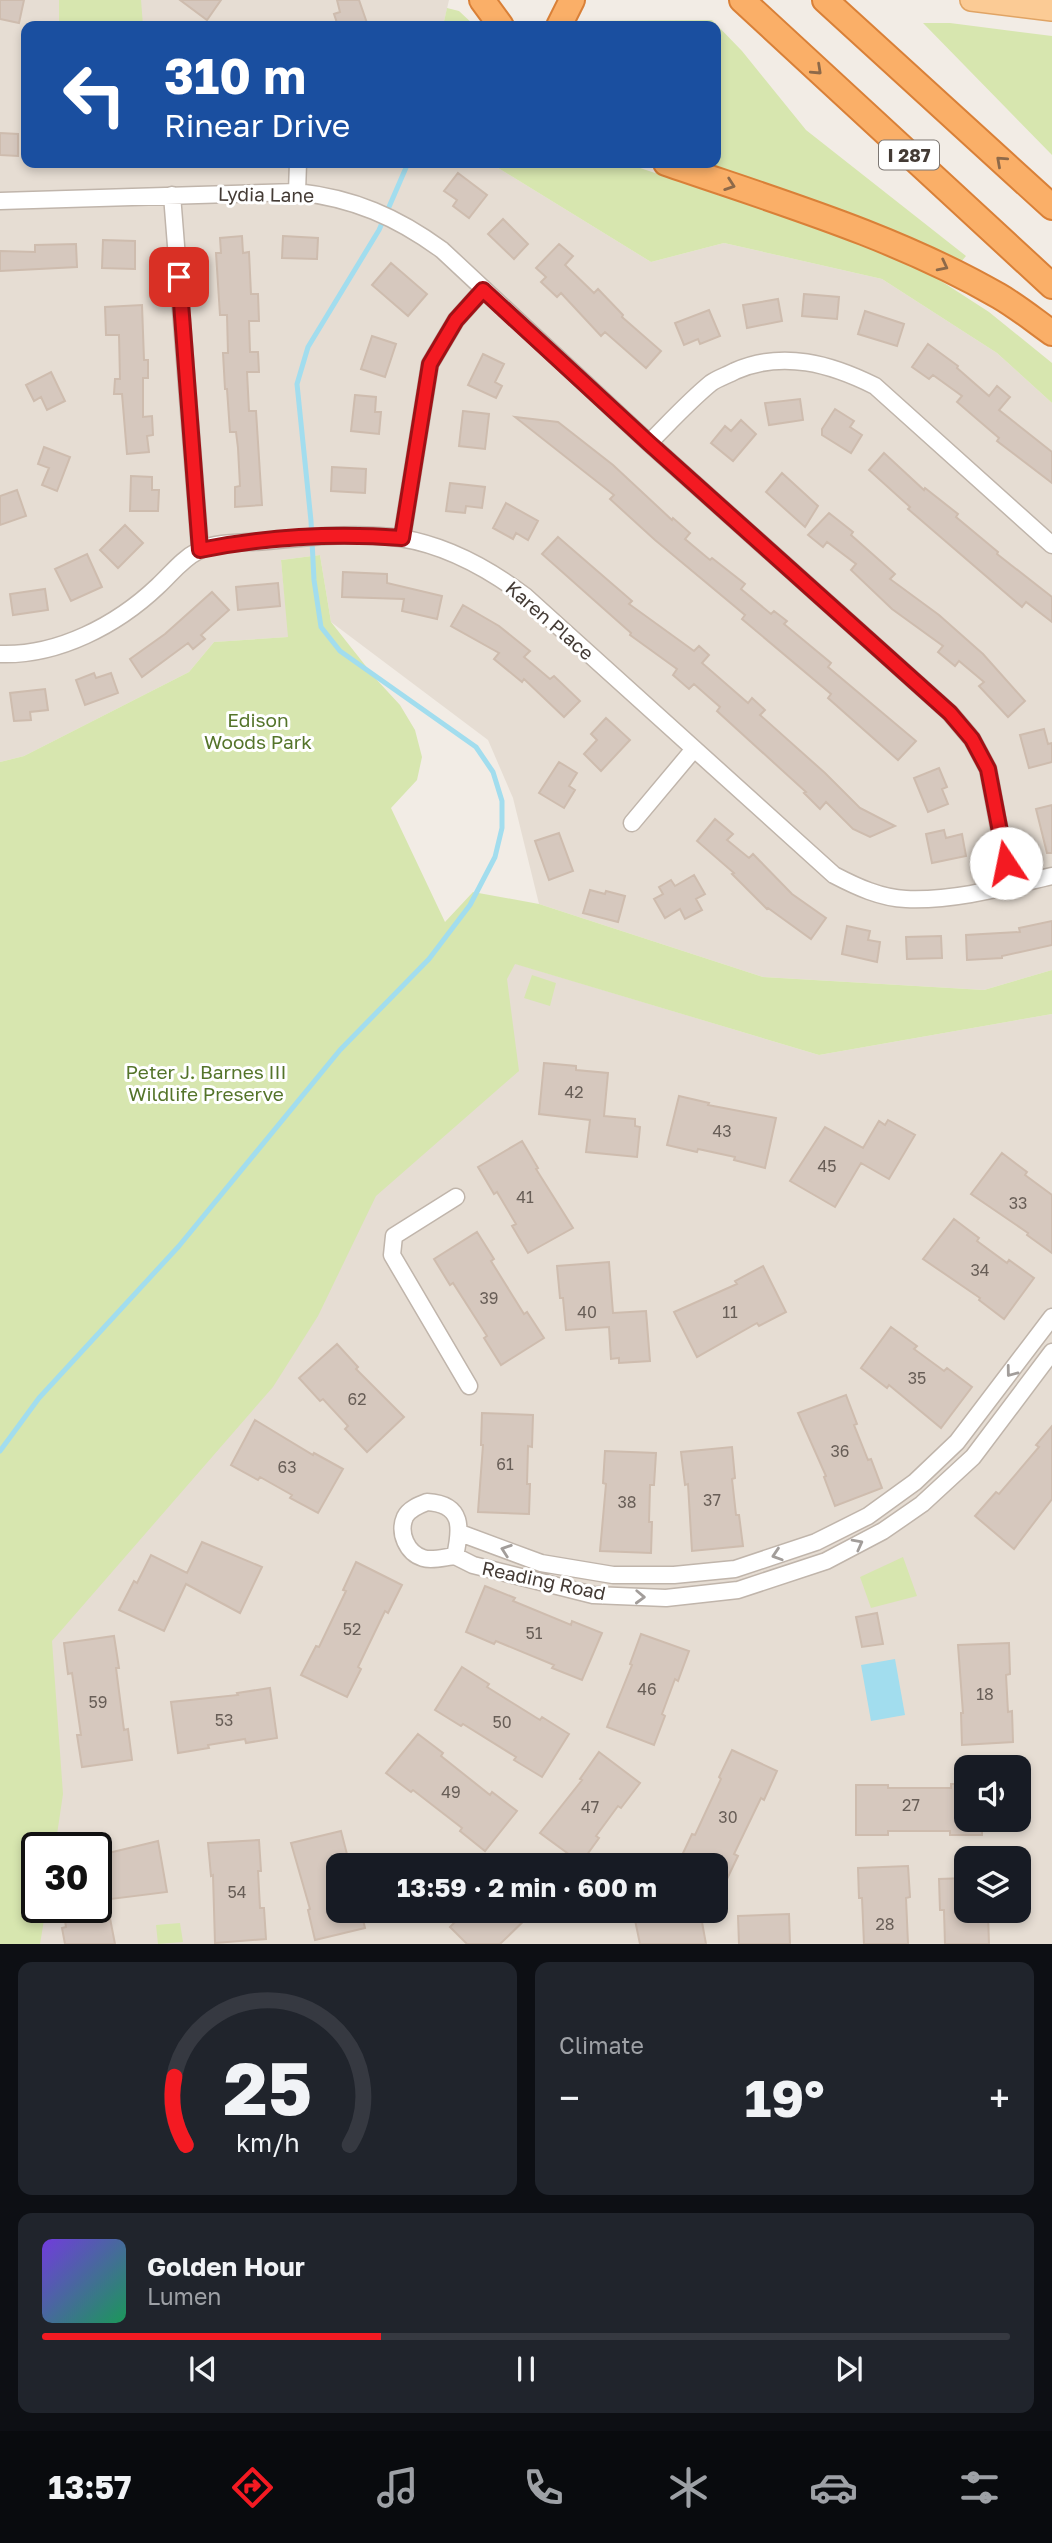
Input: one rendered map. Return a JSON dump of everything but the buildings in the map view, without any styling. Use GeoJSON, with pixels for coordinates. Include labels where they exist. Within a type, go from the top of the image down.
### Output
{"type":"FeatureCollection","features":[{"type":"Feature","properties":{"kind":"highway"},"geometry":{"type":"LineString","coordinates":[[482,0],[497,21]]}},
{"type":"Feature","properties":{"kind":"highway"},"geometry":{"type":"LineString","coordinates":[[562,21],[572,0]]}},
{"type":"Feature","properties":{"kind":"highway","name":"I 287"},"geometry":{"type":"LineString","coordinates":[[742,0],[1052,286]]}},
{"type":"Feature","properties":{"kind":"highway","name":"I 287"},"geometry":{"type":"LineString","coordinates":[[825,0],[1052,207]]}},
{"type":"Feature","properties":{"kind":"highway"},"geometry":{"type":"LineString","coordinates":[[680,168],[876,236],[940,264],[1002,298],[1052,334]]}},
{"type":"Feature","properties":{"kind":"main road"},"geometry":{"type":"LineString","coordinates":[[971,0],[1052,10]]}},
{"type":"Feature","properties":{"kind":"street"},"geometry":{"type":"LineString","coordinates":[[297,192],[298,168]]}},
{"type":"Feature","properties":{"kind":"street","name":"Lydia Lane"},"geometry":{"type":"LineString","coordinates":[[0,201],[297,192],[345,200],[396,219],[442,250],[649,443],[950,713],[972,739],[988,769],[1010,886]]}},
{"type":"Feature","properties":{"kind":"street"},"geometry":{"type":"LineString","coordinates":[[172,195],[200,550]]}},
{"type":"Feature","properties":{"kind":"street"},"geometry":{"type":"LineString","coordinates":[[402,538],[430,364],[456,320],[483,290]]}},
{"type":"Feature","properties":{"kind":"street"},"geometry":{"type":"LineString","coordinates":[[649,443],[713,381],[747,366],[775,360],[806,361],[845,371],[875,386],[1052,545]]}},
{"type":"Feature","properties":{"kind":"street","name":"Karen Place"},"geometry":{"type":"LineString","coordinates":[[0,654],[37,651],[62,644],[113,621],[200,550],[222,545],[305,538],[402,538],[441,550],[503,579],[834,875],[853,885],[874,893],[906,899],[963,895],[1052,876]]}},
{"type":"Feature","properties":{"kind":"street"},"geometry":{"type":"LineString","coordinates":[[632,822],[694,749]]}},
{"type":"Feature","properties":{"kind":"street"},"geometry":{"type":"LineString","coordinates":[[456,1197],[394,1236],[392,1255],[469,1386]]}},
{"type":"Feature","properties":{"kind":"street","name":"Reading Road"},"geometry":{"type":"LineString","coordinates":[[460,1533],[541,1563],[613,1575],[735,1569],[816,1542],[868,1516],[915,1482],[957,1442],[1052,1317]]}},
{"type":"Feature","properties":{"kind":"street","name":"Reading Road"},"geometry":{"type":"LineString","coordinates":[[455,1556],[473,1565],[593,1595],[666,1598],[738,1590],[826,1562],[883,1531],[922,1504],[973,1457],[1052,1352]]}},
{"type":"Feature","properties":{"kind":"street"},"geometry":{"type":"LineString","coordinates":[[427,1502],[436,1503],[452,1511],[458,1521],[460,1533],[455,1556],[429,1559],[408,1548],[403,1538],[405,1518],[416,1506],[427,1502]]}},
{"type":"Feature","properties":{"kind":"shaded area"},"geometry":{"type":"Polygon","coordinates":[[[0,0],[449,0],[444,21],[21,21],[21,168],[498,168],[651,262],[724,243],[882,279],[997,353],[1052,403],[1052,970],[984,990],[763,977],[539,904],[513,798],[488,740],[331,622],[320,555],[281,560],[289,637],[214,642],[189,672],[24,756],[0,762],[0,0]]]}},
{"type":"Feature","properties":{"kind":"shaded area"},"geometry":{"type":"Polygon","coordinates":[[[506,961],[819,1055],[1052,1014],[1052,1944],[30,1944],[31,1923],[112,1923],[112,1832],[34,1832],[41,1649],[506,961]]]}},
{"type":"Feature","properties":{"kind":"green space"},"geometry":{"type":"Polygon","coordinates":[[[59,0],[141,0],[143,21],[59,21],[59,0]]]}},
{"type":"Feature","properties":{"kind":"green space"},"geometry":{"type":"Polygon","coordinates":[[[447,8],[459,11],[470,21],[444,21],[447,8]]]}},
{"type":"Feature","properties":{"kind":"green space"},"geometry":{"type":"Polygon","coordinates":[[[712,20],[713,21],[575,21],[712,20]]]}},
{"type":"Feature","properties":{"kind":"green space"},"geometry":{"type":"Polygon","coordinates":[[[923,23],[950,23],[1052,36],[1052,155],[923,23]]]}},
{"type":"Feature","properties":{"kind":"green space"},"geometry":{"type":"Polygon","coordinates":[[[721,29],[806,130],[966,256],[960,263],[863,218],[708,168],[721,168],[721,29]]]}},
{"type":"Feature","properties":{"kind":"green space"},"geometry":{"type":"Polygon","coordinates":[[[498,168],[640,168],[874,246],[938,279],[989,312],[1052,363],[1052,403],[997,353],[882,279],[724,243],[651,262],[498,168]]]}},
{"type":"Feature","properties":{"kind":"green space","name":"Peter J. Barnes III Wildlife Preserve"},"geometry":{"type":"Polygon","coordinates":[[[320,555],[331,622],[400,705],[415,730],[422,757],[417,780],[391,808],[445,922],[473,892],[539,904],[763,977],[984,990],[1052,970],[1052,1014],[819,1055],[515,964],[507,979],[519,1071],[376,1196],[318,1316],[273,1387],[52,1641],[63,1794],[57,1832],[21,1832],[21,1923],[44,1923],[40,1944],[0,1944],[0,762],[24,756],[189,672],[214,642],[288,637],[281,560],[320,555]]]}},
{"type":"Feature","properties":{"kind":"green space"},"geometry":{"type":"Polygon","coordinates":[[[532,975],[556,983],[550,1006],[524,998],[532,975]]]}},
{"type":"Feature","properties":{"kind":"green space"},"geometry":{"type":"Polygon","coordinates":[[[903,1557],[917,1596],[871,1608],[860,1577],[903,1557]]]}},
{"type":"Feature","properties":{"kind":"green space"},"geometry":{"type":"Polygon","coordinates":[[[180,1923],[183,1942],[158,1944],[156,1925],[180,1923]]]}},
{"type":"Feature","properties":{"kind":"water"},"geometry":{"type":"Polygon","coordinates":[[[895,1659],[905,1715],[871,1721],[861,1665],[895,1659]]]}},
{"type":"Feature","properties":{"kind":"waterway"},"geometry":{"type":"LineString","coordinates":[[0,1451],[39,1398],[179,1246],[340,1050],[429,959],[470,905],[495,857],[502,828],[502,801],[493,772],[476,747],[340,651],[321,627],[314,580],[311,521],[297,384],[308,347],[379,230],[406,168]]}},
{"type":"Feature","properties":{"kind":"route"},"geometry":{"type":"LineString","coordinates":[[179,277],[200,550],[222,545],[305,538],[402,538],[430,364],[456,320],[483,290],[950,713],[972,739],[988,769],[1006,863]]}},
{"type":"Feature","properties":{"kind":"park label","name":"Edison Woods Park"},"geometry":{"type":"Point","coordinates":[258,730]}}]}
